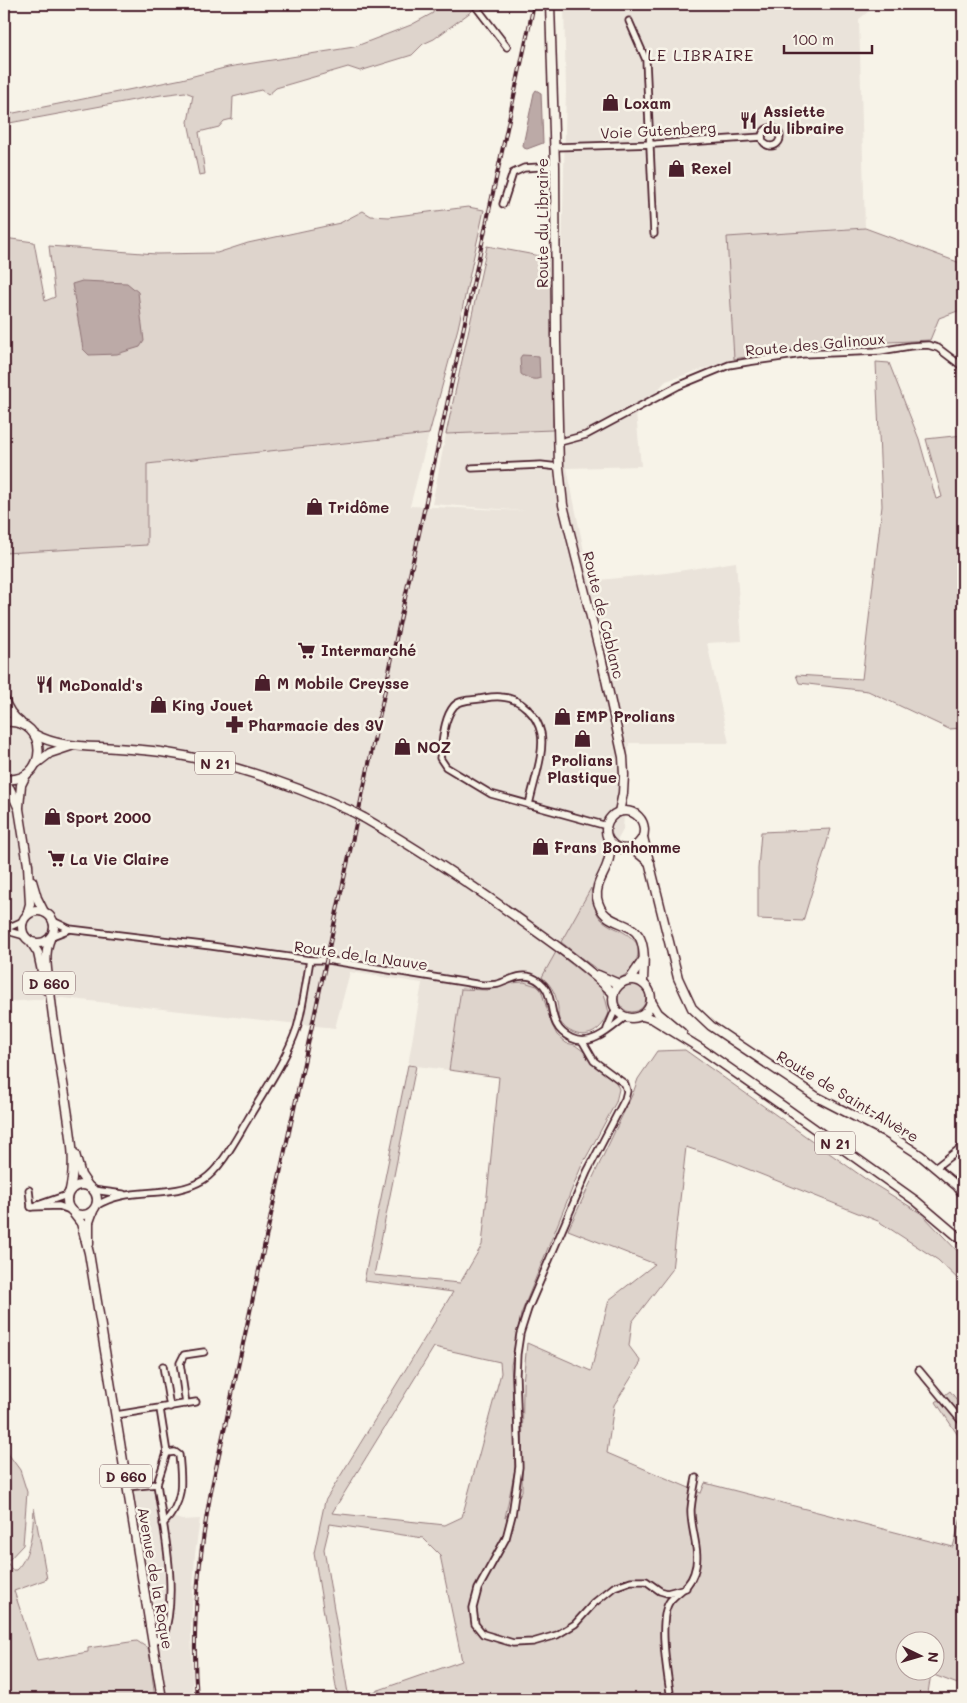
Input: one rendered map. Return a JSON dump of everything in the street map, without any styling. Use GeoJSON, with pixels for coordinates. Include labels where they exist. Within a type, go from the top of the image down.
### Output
{"type":"FeatureCollection","features":[{"type":"Feature","properties":{"kind":"main road","name":"Route du Libraire"},"geometry":{"type":"LineString","coordinates":[[550,4],[556,166],[556,342],[560,442]]}},
{"type":"Feature","properties":{"kind":"main road","name":"Route de Cablanc"},"geometry":{"type":"LineString","coordinates":[[560,442],[563,505],[601,656],[623,757],[623,793]]}},
{"type":"Feature","properties":{"kind":"main road"},"geometry":{"type":"LineString","coordinates":[[4,699],[14,718],[34,734],[39,749],[35,764],[26,774],[21,785],[19,809],[28,865],[37,898],[44,912]]}},
{"type":"Feature","properties":{"kind":"main road"},"geometry":{"type":"LineString","coordinates":[[4,722],[21,723]]}},
{"type":"Feature","properties":{"kind":"main road","name":"N 21"},"geometry":{"type":"LineString","coordinates":[[34,734],[72,746],[152,751],[203,760],[266,776],[351,810],[416,848],[485,893],[594,974],[613,993]]}},
{"type":"Feature","properties":{"kind":"main road","name":"N 21"},"geometry":{"type":"LineString","coordinates":[[35,764],[50,753],[72,746]]}},
{"type":"Feature","properties":{"kind":"main road"},"geometry":{"type":"LineString","coordinates":[[19,809],[4,780],[18,778],[26,774]]}},
{"type":"Feature","properties":{"kind":"main road"},"geometry":{"type":"LineString","coordinates":[[619,812],[623,793]]}},
{"type":"Feature","properties":{"kind":"main road"},"geometry":{"type":"LineString","coordinates":[[608,863],[643,837],[641,820],[633,813],[623,793]]}},
{"type":"Feature","properties":{"kind":"main road"},"geometry":{"type":"LineString","coordinates":[[633,813],[619,812],[609,820],[606,832],[611,843],[608,863],[598,885],[597,899],[608,918],[633,929],[639,937],[644,950],[643,983]]}},
{"type":"Feature","properties":{"kind":"main road","name":"Route de Saint-Alvère"},"geometry":{"type":"LineString","coordinates":[[643,837],[678,978],[692,1008],[701,1018],[816,1097],[883,1131],[920,1155],[957,1186],[963,1194]]}},
{"type":"Feature","properties":{"kind":"main road"},"geometry":{"type":"LineString","coordinates":[[611,843],[615,846],[628,848],[651,864]]}},
{"type":"Feature","properties":{"kind":"main road"},"geometry":{"type":"LineString","coordinates":[[25,918],[35,911],[48,914],[53,921],[54,931],[51,938],[41,944],[31,942],[24,936],[22,926],[30,904],[28,865]]}},
{"type":"Feature","properties":{"kind":"main road","name":"D 660"},"geometry":{"type":"LineString","coordinates":[[51,938],[46,950],[54,1028],[72,1143],[73,1176],[68,1193]]}},
{"type":"Feature","properties":{"kind":"main road","name":"D 660"},"geometry":{"type":"LineString","coordinates":[[31,942],[38,953],[54,1028]]}},
{"type":"Feature","properties":{"kind":"main road"},"geometry":{"type":"LineString","coordinates":[[630,979],[643,983],[649,991],[651,1001],[646,1012],[636,1018],[625,1017],[615,1010],[613,993],[619,984],[630,979],[643,960]]}},
{"type":"Feature","properties":{"kind":"main road","name":"N 21"},"geometry":{"type":"LineString","coordinates":[[594,974],[619,984]]}},
{"type":"Feature","properties":{"kind":"main road","name":"N 21"},"geometry":{"type":"LineString","coordinates":[[651,1001],[658,1012],[703,1050]]}},
{"type":"Feature","properties":{"kind":"main road","name":"N 21"},"geometry":{"type":"LineString","coordinates":[[642,1016],[653,1019],[703,1050],[864,1162],[916,1200],[963,1241]]}},
{"type":"Feature","properties":{"kind":"main road","name":"D 660"},"geometry":{"type":"LineString","coordinates":[[72,1143],[82,1175],[91,1189]]}},
{"type":"Feature","properties":{"kind":"main road"},"geometry":{"type":"LineString","coordinates":[[79,1185],[91,1189],[97,1200],[95,1208],[84,1216],[72,1212],[66,1200],[68,1193],[79,1185]]}},
{"type":"Feature","properties":{"kind":"main road","name":"Avenue de la Roque"},"geometry":{"type":"LineString","coordinates":[[89,1253],[89,1222],[95,1208]]}},
{"type":"Feature","properties":{"kind":"main road","name":"Avenue de la Roque"},"geometry":{"type":"LineString","coordinates":[[72,1212],[80,1223],[89,1253],[162,1699]]}},
{"type":"Feature","properties":{"kind":"street"},"geometry":{"type":"LineString","coordinates":[[474,4],[507,47]]}},
{"type":"Feature","properties":{"kind":"street"},"geometry":{"type":"LineString","coordinates":[[629,21],[646,60],[654,234]]}},
{"type":"Feature","properties":{"kind":"street","name":"Voie Gutenberg"},"geometry":{"type":"LineString","coordinates":[[555,148],[762,137]]}},
{"type":"Feature","properties":{"kind":"street"},"geometry":{"type":"LineString","coordinates":[[503,204],[513,173],[524,168],[556,166]]}},
{"type":"Feature","properties":{"kind":"street","name":"Route des Galinoux"},"geometry":{"type":"LineString","coordinates":[[560,442],[586,435],[678,386],[729,365],[803,354],[880,351],[928,345],[938,348],[963,367]]}},
{"type":"Feature","properties":{"kind":"street"},"geometry":{"type":"LineString","coordinates":[[472,468],[541,465],[560,467]]}},
{"type":"Feature","properties":{"kind":"street"},"geometry":{"type":"LineString","coordinates":[[529,804],[542,747],[541,734],[536,720],[525,706],[513,699],[502,697],[465,700],[455,704],[448,714],[440,758],[446,767],[491,794],[607,826]]}},
{"type":"Feature","properties":{"kind":"street"},"geometry":{"type":"LineString","coordinates":[[4,930],[25,918]]}},
{"type":"Feature","properties":{"kind":"street","name":"Route de la Nauve"},"geometry":{"type":"LineString","coordinates":[[53,921],[70,929],[310,960],[327,960],[482,985],[496,984],[516,977],[530,977],[542,983],[549,992],[557,1027],[572,1039],[582,1042]]}},
{"type":"Feature","properties":{"kind":"street","name":"Route de la Nauve"},"geometry":{"type":"LineString","coordinates":[[51,938],[70,929]]}},
{"type":"Feature","properties":{"kind":"street"},"geometry":{"type":"LineString","coordinates":[[4,930],[24,936]]}},
{"type":"Feature","properties":{"kind":"street"},"geometry":{"type":"LineString","coordinates":[[95,1208],[105,1200],[131,1194],[178,1190],[203,1180],[223,1160],[279,1067],[297,1028],[310,960]]}},
{"type":"Feature","properties":{"kind":"street"},"geometry":{"type":"LineString","coordinates":[[607,1031],[615,1010]]}},
{"type":"Feature","properties":{"kind":"street"},"geometry":{"type":"LineString","coordinates":[[625,1017],[600,1036],[582,1042],[594,1061],[624,1084],[626,1091],[625,1099],[587,1172],[535,1293],[520,1334],[516,1375],[519,1467],[512,1515],[506,1538],[478,1589],[473,1608],[475,1624],[483,1634],[496,1639],[513,1643],[533,1642],[558,1635],[575,1624],[594,1603],[614,1587],[631,1581],[646,1581],[660,1591],[667,1593],[686,1588]]}},
{"type":"Feature","properties":{"kind":"street"},"geometry":{"type":"LineString","coordinates":[[935,1168],[963,1146]]}},
{"type":"Feature","properties":{"kind":"street"},"geometry":{"type":"LineString","coordinates":[[91,1189],[131,1194]]}},
{"type":"Feature","properties":{"kind":"street"},"geometry":{"type":"LineString","coordinates":[[29,1190],[31,1207]]}},
{"type":"Feature","properties":{"kind":"street"},"geometry":{"type":"LineString","coordinates":[[31,1207],[68,1193]]}},
{"type":"Feature","properties":{"kind":"street"},"geometry":{"type":"LineString","coordinates":[[31,1207],[59,1206],[72,1212]]}},
{"type":"Feature","properties":{"kind":"street"},"geometry":{"type":"LineString","coordinates":[[186,1404],[180,1363],[184,1355],[204,1352]]}},
{"type":"Feature","properties":{"kind":"street"},"geometry":{"type":"LineString","coordinates":[[163,1366],[170,1407]]}},
{"type":"Feature","properties":{"kind":"street"},"geometry":{"type":"LineString","coordinates":[[919,1370],[963,1423]]}},
{"type":"Feature","properties":{"kind":"street"},"geometry":{"type":"LineString","coordinates":[[116,1415],[196,1402]]}},
{"type":"Feature","properties":{"kind":"street"},"geometry":{"type":"LineString","coordinates":[[153,1640],[163,1639],[168,1622],[170,1580],[157,1484],[168,1453],[160,1409]]}},
{"type":"Feature","properties":{"kind":"street"},"geometry":{"type":"LineString","coordinates":[[163,1524],[173,1514],[182,1480],[179,1455],[175,1452],[168,1453]]}},
{"type":"Feature","properties":{"kind":"street"},"geometry":{"type":"LineString","coordinates":[[670,1699],[664,1647],[664,1618],[669,1602],[686,1588],[694,1573],[697,1557],[691,1510],[696,1478]]}},
{"type":"Feature","properties":{"kind":"street"},"geometry":{"type":"LineString","coordinates":[[127,1487],[157,1484]]}},
{"type":"Feature","properties":{"kind":"shaded area"},"geometry":{"type":"Polygon","coordinates":[[[434,4],[468,4],[472,11],[434,39],[423,44],[412,55],[360,71],[348,67],[276,88],[268,95],[261,90],[233,97],[232,119],[224,121],[219,127],[199,132],[205,174],[199,175],[188,122],[193,95],[185,92],[4,124],[4,115],[182,79],[228,67],[354,47],[411,25],[433,13],[434,4]]]}},
{"type":"Feature","properties":{"kind":"shaded area"},"geometry":{"type":"Polygon","coordinates":[[[564,4],[878,4],[859,19],[865,228],[727,237],[734,359],[666,381],[636,413],[641,466],[567,468],[590,581],[666,573],[736,562],[742,641],[707,643],[729,743],[629,743],[623,830],[534,993],[461,989],[449,1070],[408,1065],[422,983],[350,972],[335,1028],[63,998],[4,1002],[4,553],[147,545],[147,464],[429,434],[410,506],[526,511],[432,504],[446,434],[553,430],[551,258],[562,252],[566,90],[564,4]]]}},
{"type":"Feature","properties":{"kind":"shaded area"},"geometry":{"type":"Polygon","coordinates":[[[536,90],[541,93],[543,143],[527,149],[523,145],[536,90]]]}},
{"type":"Feature","properties":{"kind":"shaded area"},"geometry":{"type":"Polygon","coordinates":[[[468,207],[484,210],[458,328],[429,434],[147,464],[147,545],[4,553],[4,238],[34,242],[45,301],[55,297],[49,246],[156,254],[217,253],[248,243],[340,223],[363,211],[371,216],[389,217],[468,207]]]}},
{"type":"Feature","properties":{"kind":"shaded area"},"geometry":{"type":"Polygon","coordinates":[[[865,228],[963,264],[963,309],[939,318],[930,340],[809,346],[734,359],[727,237],[865,228]]]}},
{"type":"Feature","properties":{"kind":"shaded area"},"geometry":{"type":"Polygon","coordinates":[[[487,246],[551,258],[553,430],[446,434],[487,246]]]}},
{"type":"Feature","properties":{"kind":"shaded area"},"geometry":{"type":"Polygon","coordinates":[[[82,281],[127,283],[138,292],[144,341],[140,347],[117,354],[89,355],[83,349],[72,284],[82,281]]]}},
{"type":"Feature","properties":{"kind":"shaded area"},"geometry":{"type":"Polygon","coordinates":[[[522,355],[539,356],[540,378],[530,379],[521,374],[520,358],[522,355]]]}},
{"type":"Feature","properties":{"kind":"shaded area"},"geometry":{"type":"Polygon","coordinates":[[[876,362],[889,363],[919,439],[936,499],[942,497],[926,439],[963,435],[963,470],[961,471],[958,521],[960,576],[963,577],[963,728],[949,729],[868,691],[799,683],[796,675],[862,679],[882,506],[876,362]]]}},
{"type":"Feature","properties":{"kind":"shaded area"},"geometry":{"type":"Polygon","coordinates":[[[831,829],[803,921],[758,919],[758,869],[761,832],[831,829]]]}},
{"type":"Feature","properties":{"kind":"shaded area"},"geometry":{"type":"Polygon","coordinates":[[[591,888],[595,909],[601,919],[610,926],[629,935],[638,945],[636,961],[624,976],[611,977],[588,963],[561,942],[591,888]]]}},
{"type":"Feature","properties":{"kind":"shaded area"},"geometry":{"type":"Polygon","coordinates":[[[556,952],[603,989],[609,1013],[598,1029],[593,1032],[582,1035],[576,1034],[565,1028],[559,1019],[555,995],[549,984],[542,977],[556,952]]]}},
{"type":"Feature","properties":{"kind":"shaded area"},"geometry":{"type":"Polygon","coordinates":[[[524,982],[537,986],[541,990],[557,1035],[566,1043],[575,1045],[583,1051],[616,1082],[619,1089],[616,1102],[581,1167],[521,1314],[511,1365],[515,1469],[505,1518],[522,1491],[523,1383],[527,1343],[591,1371],[609,1300],[655,1264],[568,1230],[638,1079],[657,1051],[685,1050],[867,1180],[922,1214],[963,1257],[963,1284],[938,1260],[878,1221],[725,1160],[686,1147],[672,1270],[632,1322],[629,1346],[641,1362],[614,1405],[607,1453],[701,1493],[705,1483],[953,1547],[963,1511],[963,1686],[944,1679],[944,1630],[894,1630],[894,1680],[930,1680],[927,1699],[353,1699],[462,1661],[440,1555],[423,1538],[330,1524],[324,1549],[349,1699],[338,1699],[314,1553],[325,1501],[453,1292],[364,1281],[408,1065],[416,1066],[374,1275],[460,1283],[482,1245],[499,1077],[449,1070],[461,989],[488,990],[511,983],[524,982]],[[434,1347],[332,1513],[445,1525],[462,1517],[501,1373],[500,1362],[434,1347]]]}},
{"type":"Feature","properties":{"kind":"shaded area"},"geometry":{"type":"Polygon","coordinates":[[[632,984],[642,988],[646,998],[642,1008],[632,1012],[622,1008],[618,998],[622,988],[632,984]]]}},
{"type":"Feature","properties":{"kind":"shaded area"},"geometry":{"type":"Polygon","coordinates":[[[950,1391],[963,1408],[963,1443],[936,1402],[950,1391]]]}},
{"type":"Feature","properties":{"kind":"shaded area"},"geometry":{"type":"Polygon","coordinates":[[[4,1448],[20,1470],[27,1492],[23,1545],[7,1562],[12,1570],[16,1570],[25,1557],[32,1533],[34,1508],[47,1579],[14,1591],[37,1661],[88,1652],[88,1648],[137,1641],[149,1649],[155,1699],[4,1699],[4,1448]]]}},
{"type":"Feature","properties":{"kind":"shaded area"},"geometry":{"type":"Polygon","coordinates":[[[131,1481],[162,1483],[166,1515],[182,1520],[200,1519],[195,1554],[191,1625],[193,1699],[167,1699],[131,1481]]]}},
{"type":"Feature","properties":{"kind":"railway"},"geometry":{"type":"LineString","coordinates":[[197,1699],[195,1621],[202,1543],[211,1491],[534,4]]}},
{"type":"Feature","properties":{"kind":"place","name":"Loxam"},"geometry":{"type":"Point","coordinates":[610,103]}},
{"type":"Feature","properties":{"kind":"place","name":"Assiette du libraire"},"geometry":{"type":"Point","coordinates":[749,120]}},
{"type":"Feature","properties":{"kind":"place","name":"Rexel"},"geometry":{"type":"Point","coordinates":[677,168]}},
{"type":"Feature","properties":{"kind":"place","name":"Tridôme"},"geometry":{"type":"Point","coordinates":[314,507]}},
{"type":"Feature","properties":{"kind":"place","name":"Intermarché"},"geometry":{"type":"Point","coordinates":[307,650]}},
{"type":"Feature","properties":{"kind":"place","name":"M Mobile Creysse"},"geometry":{"type":"Point","coordinates":[263,683]}},
{"type":"Feature","properties":{"kind":"place","name":"McDonald's"},"geometry":{"type":"Point","coordinates":[45,685]}},
{"type":"Feature","properties":{"kind":"place","name":"King Jouet"},"geometry":{"type":"Point","coordinates":[158,705]}},
{"type":"Feature","properties":{"kind":"place","name":"EMP Prolians"},"geometry":{"type":"Point","coordinates":[562,716]}},
{"type":"Feature","properties":{"kind":"place","name":"Pharmacie des 3V"},"geometry":{"type":"Point","coordinates":[234,725]}},
{"type":"Feature","properties":{"kind":"place","name":"Prolians Plastique"},"geometry":{"type":"Point","coordinates":[582,739]}},
{"type":"Feature","properties":{"kind":"place","name":"NOZ"},"geometry":{"type":"Point","coordinates":[403,747]}},
{"type":"Feature","properties":{"kind":"place","name":"Sport 2000"},"geometry":{"type":"Point","coordinates":[52,817]}},
{"type":"Feature","properties":{"kind":"place","name":"Frans Bonhomme"},"geometry":{"type":"Point","coordinates":[540,847]}},
{"type":"Feature","properties":{"kind":"place","name":"La Vie Claire"},"geometry":{"type":"Point","coordinates":[56,859]}},
{"type":"Feature","properties":{"kind":"district","name":"LE LIBRAIRE"},"geometry":{"type":"Point","coordinates":[701,54]}}]}
